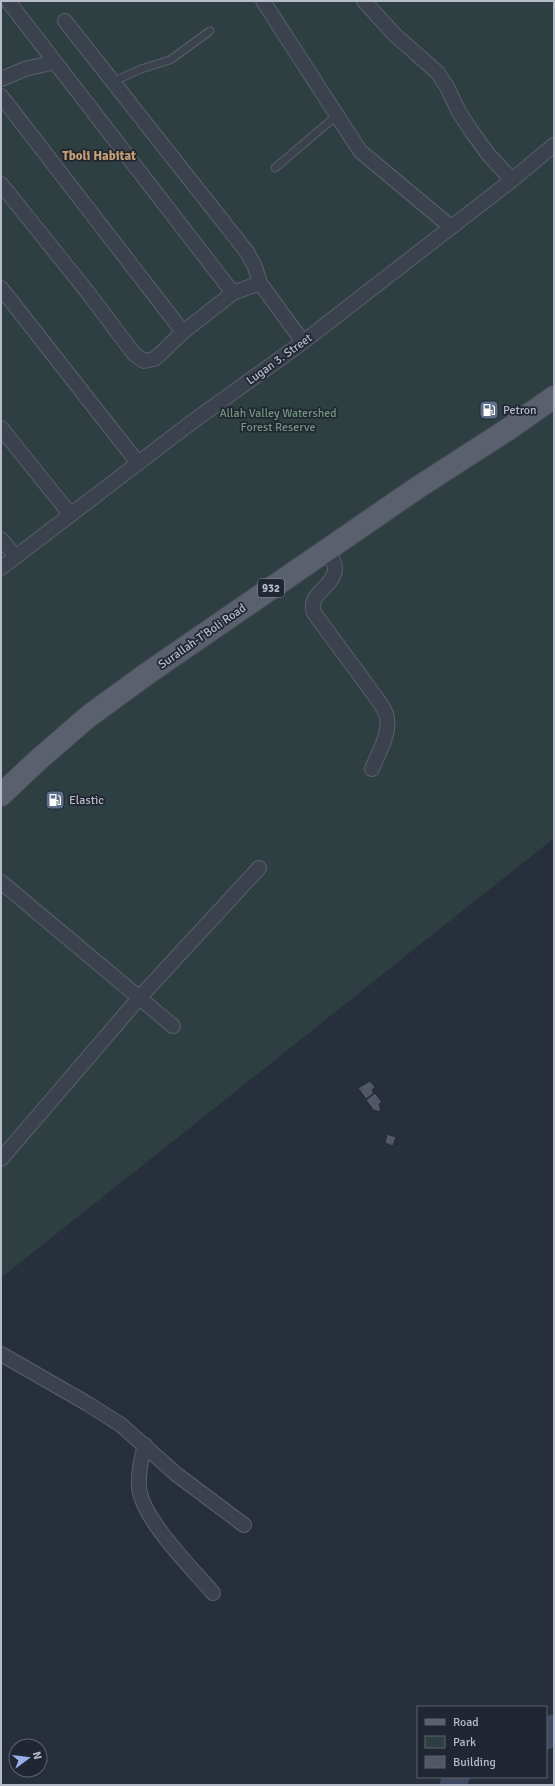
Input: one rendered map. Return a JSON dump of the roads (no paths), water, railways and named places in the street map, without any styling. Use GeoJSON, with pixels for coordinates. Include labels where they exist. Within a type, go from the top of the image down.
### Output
{"type":"FeatureCollection","features":[{"type":"Feature","properties":{"kind":"main road","name":"Surallah-T'Boli Road"},"geometry":{"type":"LineString","coordinates":[[1,795],[38,760],[89,716],[148,673],[554,397]]}},
{"type":"Feature","properties":{"kind":"street"},"geometry":{"type":"LineString","coordinates":[[8,1],[233,293]]}},
{"type":"Feature","properties":{"kind":"street"},"geometry":{"type":"LineString","coordinates":[[263,1],[336,116],[365,157],[451,227]]}},
{"type":"Feature","properties":{"kind":"street"},"geometry":{"type":"LineString","coordinates":[[364,1],[394,34],[438,73],[447,87],[459,112],[472,132],[488,154],[512,180]]}},
{"type":"Feature","properties":{"kind":"street"},"geometry":{"type":"LineString","coordinates":[[65,21],[247,252],[255,267],[260,283],[304,342]]}},
{"type":"Feature","properties":{"kind":"street"},"geometry":{"type":"LineString","coordinates":[[1,79],[25,69],[56,62]]}},
{"type":"Feature","properties":{"kind":"street"},"geometry":{"type":"LineString","coordinates":[[1,96],[183,332]]}},
{"type":"Feature","properties":{"kind":"street","name":"Lugan 3. Street"},"geometry":{"type":"LineString","coordinates":[[1,568],[138,463],[304,342],[512,180],[554,145]]}},
{"type":"Feature","properties":{"kind":"street"},"geometry":{"type":"LineString","coordinates":[[1,184],[134,354],[144,361],[154,359],[183,332],[233,293],[260,283]]}},
{"type":"Feature","properties":{"kind":"street"},"geometry":{"type":"LineString","coordinates":[[1,288],[138,463]]}},
{"type":"Feature","properties":{"kind":"street"},"geometry":{"type":"LineString","coordinates":[[1,428],[70,514]]}},
{"type":"Feature","properties":{"kind":"street"},"geometry":{"type":"LineString","coordinates":[[1,539],[15,556]]}},
{"type":"Feature","properties":{"kind":"street"},"geometry":{"type":"LineString","coordinates":[[327,550],[334,563],[335,570],[314,599],[311,606],[314,613],[378,700],[386,714],[386,735],[372,769]]}},
{"type":"Feature","properties":{"kind":"street"},"geometry":{"type":"LineString","coordinates":[[1,1159],[140,997],[259,868]]}},
{"type":"Feature","properties":{"kind":"street"},"geometry":{"type":"LineString","coordinates":[[1,882],[173,1026]]}},
{"type":"Feature","properties":{"kind":"street"},"geometry":{"type":"LineString","coordinates":[[1,1354],[88,1404],[121,1426],[176,1474],[244,1525]]}},
{"type":"Feature","properties":{"kind":"street"},"geometry":{"type":"LineString","coordinates":[[144,1445],[139,1469],[139,1488],[144,1506],[155,1525],[213,1593]]}},
{"type":"Feature","properties":{"kind":"lane"},"geometry":{"type":"LineString","coordinates":[[112,82],[141,69],[170,60],[210,31]]}},
{"type":"Feature","properties":{"kind":"lane"},"geometry":{"type":"LineString","coordinates":[[275,168],[336,116]]}},
{"type":"Feature","properties":{"kind":"waterway"},"geometry":{"type":"LineString","coordinates":[[547,1736],[554,1727]]}},
{"type":"Feature","properties":{"kind":"waterway"},"geometry":{"type":"LineString","coordinates":[[452,1785],[456,1778]]}},
{"type":"Feature","properties":{"kind":"place","name":"Petron"},"geometry":{"type":"Point","coordinates":[489,410]}},
{"type":"Feature","properties":{"kind":"place","name":"Elastic"},"geometry":{"type":"Point","coordinates":[55,800]}},
{"type":"Feature","properties":{"kind":"district","name":"Tboli Habitat"},"geometry":{"type":"Point","coordinates":[99,155]}},
{"type":"Feature","properties":{"kind":"park label","name":"Allah Valley Watershed Forest Reserve"},"geometry":{"type":"Point","coordinates":[278,420]}}]}
